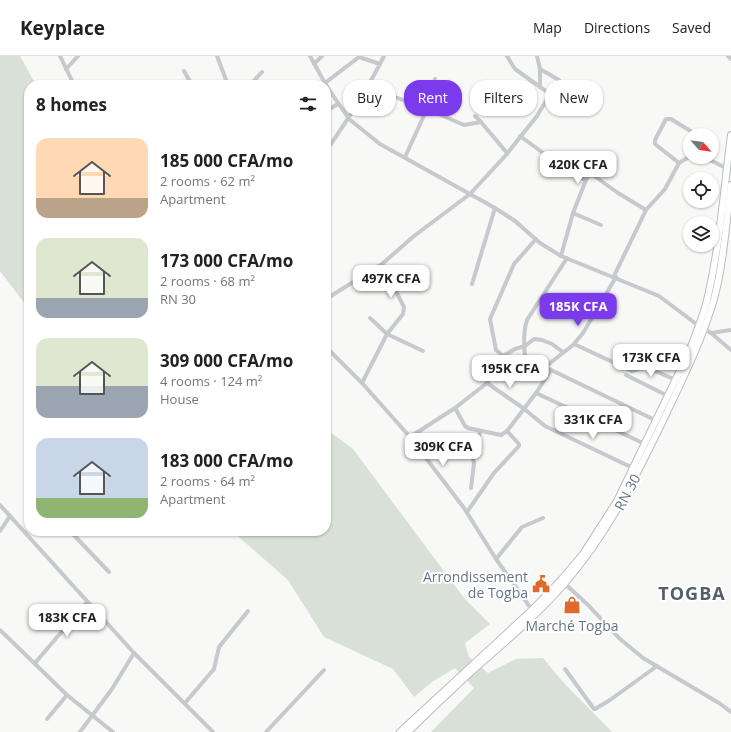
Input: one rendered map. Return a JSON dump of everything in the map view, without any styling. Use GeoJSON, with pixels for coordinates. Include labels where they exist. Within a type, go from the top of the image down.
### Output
{"type":"FeatureCollection","features":[{"type":"Feature","properties":{"kind":"main road","name":"RN 30"},"geometry":{"type":"LineString","coordinates":[[479,662],[587,557],[621,504],[681,383],[701,327],[708,296],[716,250],[731,135]]}},
{"type":"Feature","properties":{"kind":"main road","name":"RN 30"},"geometry":{"type":"LineString","coordinates":[[400,732],[479,662],[536,615],[563,582],[600,528],[616,501],[657,421],[690,352],[716,290],[723,252],[731,185]]}},
{"type":"Feature","properties":{"kind":"main road","name":"RN 30"},"geometry":{"type":"LineString","coordinates":[[408,732],[461,678]]}},
{"type":"Feature","properties":{"kind":"street"},"geometry":{"type":"LineString","coordinates":[[60,56],[72,80]]}},
{"type":"Feature","properties":{"kind":"street"},"geometry":{"type":"LineString","coordinates":[[66,69],[78,56]]}},
{"type":"Feature","properties":{"kind":"street"},"geometry":{"type":"LineString","coordinates":[[217,56],[226,80]]}},
{"type":"Feature","properties":{"kind":"street"},"geometry":{"type":"LineString","coordinates":[[310,56],[322,80]]}},
{"type":"Feature","properties":{"kind":"street"},"geometry":{"type":"LineString","coordinates":[[314,64],[322,56]]}},
{"type":"Feature","properties":{"kind":"street"},"geometry":{"type":"LineString","coordinates":[[372,80],[384,56]]}},
{"type":"Feature","properties":{"kind":"street"},"geometry":{"type":"LineString","coordinates":[[507,56],[515,69],[545,90]]}},
{"type":"Feature","properties":{"kind":"street"},"geometry":{"type":"LineString","coordinates":[[538,56],[540,87]]}},
{"type":"Feature","properties":{"kind":"street"},"geometry":{"type":"LineString","coordinates":[[728,56],[731,59]]}},
{"type":"Feature","properties":{"kind":"street"},"geometry":{"type":"LineString","coordinates":[[331,80],[359,57],[380,64]]}},
{"type":"Feature","properties":{"kind":"street"},"geometry":{"type":"LineString","coordinates":[[540,69],[559,80]]}},
{"type":"Feature","properties":{"kind":"street"},"geometry":{"type":"LineString","coordinates":[[184,71],[189,80]]}},
{"type":"Feature","properties":{"kind":"street"},"geometry":{"type":"LineString","coordinates":[[255,80],[262,72]]}},
{"type":"Feature","properties":{"kind":"street"},"geometry":{"type":"LineString","coordinates":[[331,94],[348,119],[380,144],[495,208],[515,221],[536,239],[561,256],[659,296],[711,333],[731,350]]}},
{"type":"Feature","properties":{"kind":"street"},"geometry":{"type":"LineString","coordinates":[[331,297],[382,264],[414,236],[470,194],[507,153],[537,116],[545,102]]}},
{"type":"Feature","properties":{"kind":"street"},"geometry":{"type":"LineString","coordinates":[[331,108],[338,104]]}},
{"type":"Feature","properties":{"kind":"street"},"geometry":{"type":"LineString","coordinates":[[331,144],[350,116]]}},
{"type":"Feature","properties":{"kind":"street"},"geometry":{"type":"LineString","coordinates":[[404,157],[424,116]]}},
{"type":"Feature","properties":{"kind":"street"},"geometry":{"type":"LineString","coordinates":[[443,116],[464,125],[481,122]]}},
{"type":"Feature","properties":{"kind":"street"},"geometry":{"type":"LineString","coordinates":[[475,116],[507,153]]}},
{"type":"Feature","properties":{"kind":"street"},"geometry":{"type":"LineString","coordinates":[[679,163],[655,144],[655,140],[666,119],[671,118],[686,128]]}},
{"type":"Feature","properties":{"kind":"street"},"geometry":{"type":"LineString","coordinates":[[520,136],[569,172],[586,180]]}},
{"type":"Feature","properties":{"kind":"street"},"geometry":{"type":"LineString","coordinates":[[536,239],[514,264],[490,319],[495,348],[520,370],[532,372],[545,367],[574,344],[583,333],[615,277],[646,210],[665,189],[679,163],[683,160]]}},
{"type":"Feature","properties":{"kind":"street"},"geometry":{"type":"LineString","coordinates":[[718,164],[726,168]]}},
{"type":"Feature","properties":{"kind":"street"},"geometry":{"type":"LineString","coordinates":[[561,256],[573,213],[588,176],[593,175],[618,194],[646,210]]}},
{"type":"Feature","properties":{"kind":"street"},"geometry":{"type":"LineString","coordinates":[[472,284],[495,208]]}},
{"type":"Feature","properties":{"kind":"street"},"geometry":{"type":"LineString","coordinates":[[573,213],[601,224]]}},
{"type":"Feature","properties":{"kind":"street"},"geometry":{"type":"LineString","coordinates":[[532,372],[528,366],[524,346],[527,320],[568,258]]}},
{"type":"Feature","properties":{"kind":"street"},"geometry":{"type":"LineString","coordinates":[[362,383],[387,334],[403,314],[404,307],[382,264]]}},
{"type":"Feature","properties":{"kind":"street"},"geometry":{"type":"LineString","coordinates":[[370,318],[387,334],[423,351]]}},
{"type":"Feature","properties":{"kind":"street"},"geometry":{"type":"LineString","coordinates":[[711,333],[731,330]]}},
{"type":"Feature","properties":{"kind":"street"},"geometry":{"type":"LineString","coordinates":[[410,437],[455,408],[487,383],[503,356],[515,349],[534,340],[542,340],[552,344],[563,352]]}},
{"type":"Feature","properties":{"kind":"street"},"geometry":{"type":"LineString","coordinates":[[574,344],[632,371],[646,367],[676,380]]}},
{"type":"Feature","properties":{"kind":"street"},"geometry":{"type":"LineString","coordinates":[[331,352],[362,383],[410,437],[467,512],[496,559],[532,610]]}},
{"type":"Feature","properties":{"kind":"street"},"geometry":{"type":"LineString","coordinates":[[545,367],[657,421]]}},
{"type":"Feature","properties":{"kind":"street"},"geometry":{"type":"LineString","coordinates":[[455,408],[465,426],[468,428],[501,435],[507,431],[523,408],[536,393],[551,370]]}},
{"type":"Feature","properties":{"kind":"street"},"geometry":{"type":"LineString","coordinates":[[626,375],[668,396]]}},
{"type":"Feature","properties":{"kind":"street"},"geometry":{"type":"LineString","coordinates":[[487,383],[523,408],[545,426],[633,468]]}},
{"type":"Feature","properties":{"kind":"street"},"geometry":{"type":"LineString","coordinates":[[536,393],[645,444]]}},
{"type":"Feature","properties":{"kind":"street"},"geometry":{"type":"LineString","coordinates":[[471,488],[474,463],[471,450],[481,431]]}},
{"type":"Feature","properties":{"kind":"street"},"geometry":{"type":"LineString","coordinates":[[467,512],[494,473],[519,446],[519,444],[507,431]]}},
{"type":"Feature","properties":{"kind":"street"},"geometry":{"type":"LineString","coordinates":[[0,505],[24,528]]}},
{"type":"Feature","properties":{"kind":"street"},"geometry":{"type":"LineString","coordinates":[[0,531],[10,516]]}},
{"type":"Feature","properties":{"kind":"street"},"geometry":{"type":"LineString","coordinates":[[496,559],[522,527],[543,518]]}},
{"type":"Feature","properties":{"kind":"street"},"geometry":{"type":"LineString","coordinates":[[31,536],[87,602],[134,653],[213,732]]}},
{"type":"Feature","properties":{"kind":"street"},"geometry":{"type":"LineString","coordinates":[[75,536],[109,572]]}},
{"type":"Feature","properties":{"kind":"street"},"geometry":{"type":"LineString","coordinates":[[563,582],[588,605],[620,639],[643,658],[719,703],[731,712]]}},
{"type":"Feature","properties":{"kind":"street"},"geometry":{"type":"LineString","coordinates":[[35,663],[87,602]]}},
{"type":"Feature","properties":{"kind":"street"},"geometry":{"type":"LineString","coordinates":[[185,703],[214,669],[219,647],[248,611]]}},
{"type":"Feature","properties":{"kind":"street"},"geometry":{"type":"LineString","coordinates":[[0,630],[67,694],[113,732]]}},
{"type":"Feature","properties":{"kind":"street"},"geometry":{"type":"LineString","coordinates":[[80,732],[112,689],[134,653]]}},
{"type":"Feature","properties":{"kind":"street"},"geometry":{"type":"LineString","coordinates":[[565,669],[595,709],[657,666]]}},
{"type":"Feature","properties":{"kind":"street"},"geometry":{"type":"LineString","coordinates":[[266,732],[324,670]]}},
{"type":"Feature","properties":{"kind":"street"},"geometry":{"type":"LineString","coordinates":[[47,719],[67,694]]}},
{"type":"Feature","properties":{"kind":"shaded area"},"geometry":{"type":"Polygon","coordinates":[[[0,56],[20,56],[33,80],[24,80],[24,302],[0,271],[0,56]]]}},
{"type":"Feature","properties":{"kind":"shaded area"},"geometry":{"type":"Polygon","coordinates":[[[331,433],[353,449],[464,598],[490,624],[465,643],[469,657],[488,673],[516,659],[543,658],[563,682],[612,732],[431,732],[474,688],[455,668],[432,682],[414,697],[393,669],[324,637],[288,580],[238,536],[331,536],[331,433]]]}},
{"type":"Feature","properties":{"kind":"place","name":"Arrondissement de Togba"},"geometry":{"type":"Point","coordinates":[541,584]}},
{"type":"Feature","properties":{"kind":"place","name":"Marché Togba"},"geometry":{"type":"Point","coordinates":[572,605]}},
{"type":"Feature","properties":{"kind":"district","name":"TOGBA"},"geometry":{"type":"Point","coordinates":[692,593]}}]}
